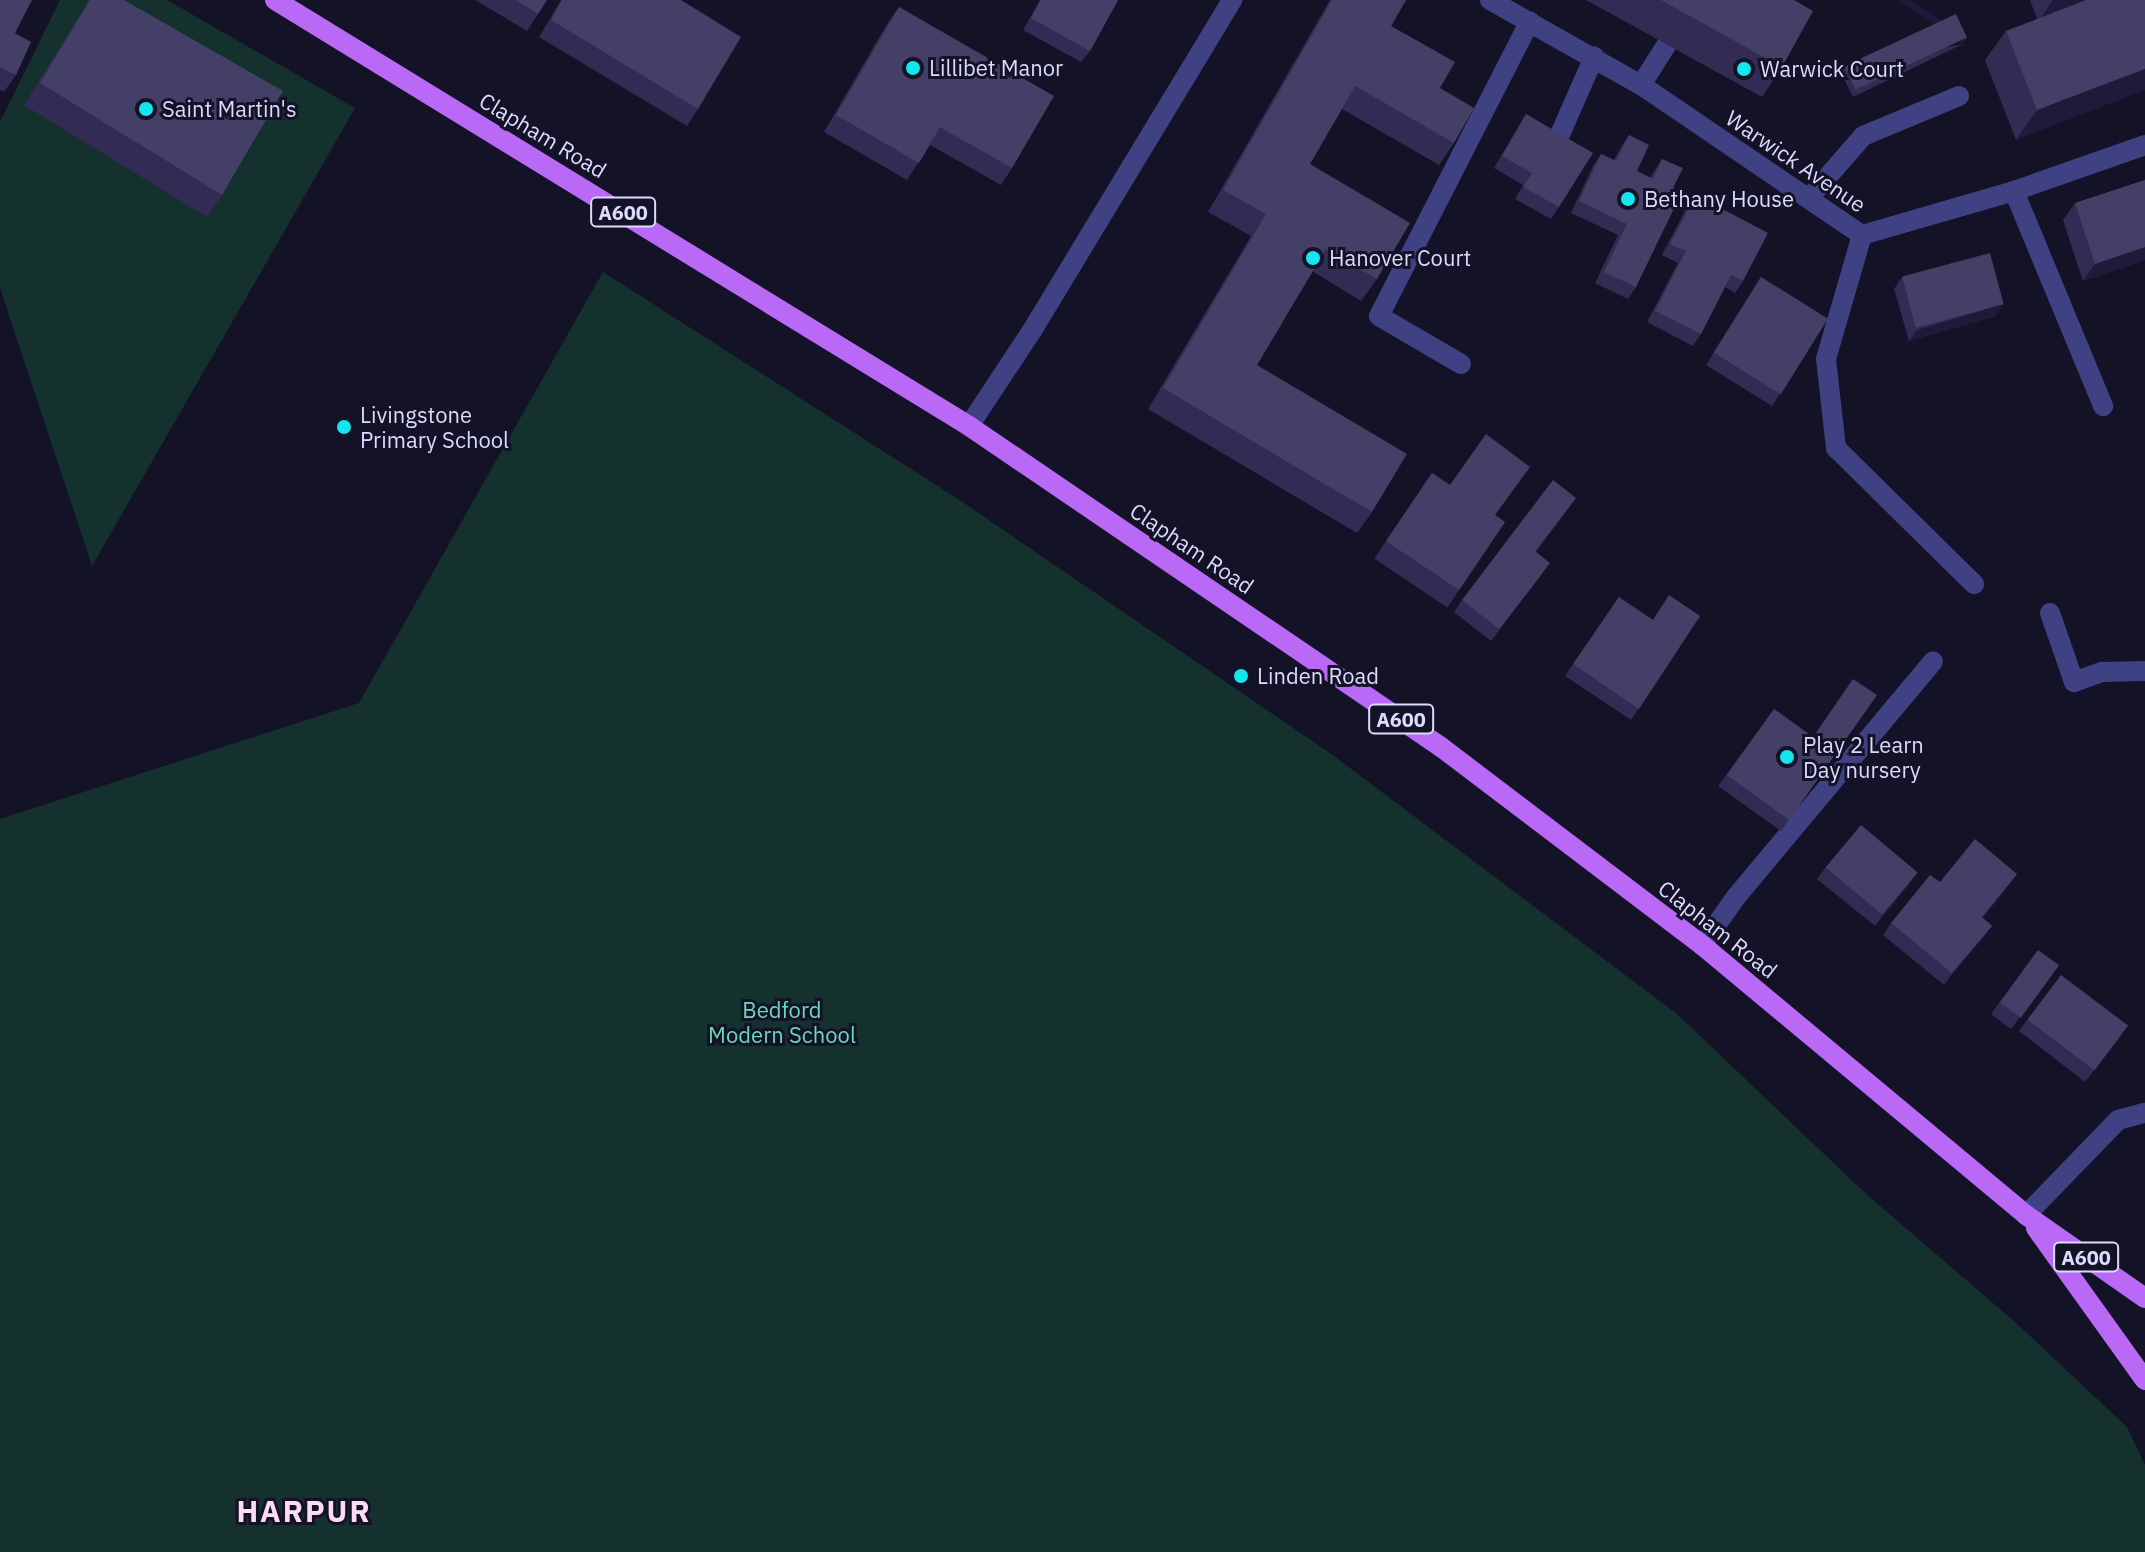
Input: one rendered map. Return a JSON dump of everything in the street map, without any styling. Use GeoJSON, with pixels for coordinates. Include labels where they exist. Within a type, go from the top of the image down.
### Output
{"type":"FeatureCollection","features":[{"type":"Feature","properties":{"kind":"main road","name":"Clapham Road"},"geometry":{"type":"LineString","coordinates":[[275,0],[969,426],[1441,747],[1702,945],[2026,1215],[2145,1298]]}},
{"type":"Feature","properties":{"kind":"main road","name":"Clapham Road"},"geometry":{"type":"LineString","coordinates":[[2026,1215],[2145,1380]]}},
{"type":"Feature","properties":{"kind":"street"},"geometry":{"type":"LineString","coordinates":[[969,426],[1033,329],[1232,0]]}},
{"type":"Feature","properties":{"kind":"street","name":"Warwick Avenue"},"geometry":{"type":"LineString","coordinates":[[1490,0],[1641,85],[1862,235],[2014,191],[2145,145]]}},
{"type":"Feature","properties":{"kind":"street"},"geometry":{"type":"LineString","coordinates":[[1641,85],[1695,0]]}},
{"type":"Feature","properties":{"kind":"street"},"geometry":{"type":"LineString","coordinates":[[1461,364],[1379,316],[1530,21]]}},
{"type":"Feature","properties":{"kind":"street"},"geometry":{"type":"LineString","coordinates":[[1558,139],[1594,57]]}},
{"type":"Feature","properties":{"kind":"street"},"geometry":{"type":"LineString","coordinates":[[1809,198],[1863,136],[1959,96]]}},
{"type":"Feature","properties":{"kind":"street"},"geometry":{"type":"LineString","coordinates":[[2014,191],[2103,406]]}},
{"type":"Feature","properties":{"kind":"street"},"geometry":{"type":"LineString","coordinates":[[1862,235],[1826,359],[1836,448],[1974,584]]}},
{"type":"Feature","properties":{"kind":"street"},"geometry":{"type":"LineString","coordinates":[[2050,613],[2074,682],[2102,672],[2145,671]]}},
{"type":"Feature","properties":{"kind":"street"},"geometry":{"type":"LineString","coordinates":[[1702,945],[1736,897],[1933,661]]}},
{"type":"Feature","properties":{"kind":"street"},"geometry":{"type":"LineString","coordinates":[[2026,1215],[2118,1120],[2145,1113]]}},
{"type":"Feature","properties":{"kind":"green space"},"geometry":{"type":"Polygon","coordinates":[[[60,0],[167,0],[355,108],[92,566],[0,288],[0,122],[60,0]]]}},
{"type":"Feature","properties":{"kind":"green space","name":"Bedford Modern School"},"geometry":{"type":"Polygon","coordinates":[[[603,272],[958,499],[1334,756],[1677,1014],[1864,1192],[2016,1323],[2127,1427],[2145,1465],[2145,1552],[0,1552],[0,819],[359,703],[603,272]]]}},
{"type":"Feature","properties":{"kind":"building"},"geometry":{"type":"Polygon","coordinates":[[[0,0],[32,0],[15,33],[31,42],[16,75],[0,67],[0,0]]]}},
{"type":"Feature","properties":{"kind":"building","name":"Saint Martin's"},"geometry":{"type":"Polygon","coordinates":[[[90,0],[124,0],[283,91],[222,195],[40,83],[90,0]]]}},
{"type":"Feature","properties":{"kind":"building"},"geometry":{"type":"Polygon","coordinates":[[[516,0],[547,0],[538,14],[516,0]]]}},
{"type":"Feature","properties":{"kind":"building"},"geometry":{"type":"Polygon","coordinates":[[[562,0],[681,0],[741,37],[698,109],[551,20],[562,0]]]}},
{"type":"Feature","properties":{"kind":"building"},"geometry":{"type":"Polygon","coordinates":[[[1041,0],[1118,0],[1090,51],[1031,18],[1041,0]]]}},
{"type":"Feature","properties":{"kind":"building","name":"Hanover Court"},"geometry":{"type":"Polygon","coordinates":[[[1332,0],[1406,0],[1391,26],[1455,62],[1440,88],[1474,108],[1454,143],[1355,86],[1310,164],[1410,223],[1377,279],[1326,249],[1257,365],[1407,454],[1372,512],[1163,388],[1266,214],[1223,190],[1332,0]]]}},
{"type":"Feature","properties":{"kind":"building"},"geometry":{"type":"Polygon","coordinates":[[[1661,0],[1794,0],[1813,11],[1782,67],[1661,0]]]}},
{"type":"Feature","properties":{"kind":"building"},"geometry":{"type":"Polygon","coordinates":[[[2086,0],[2145,0],[2145,69],[2037,110],[2006,31],[2086,0]]]}},
{"type":"Feature","properties":{"kind":"building","name":"Lillibet Manor"},"geometry":{"type":"Polygon","coordinates":[[[899,7],[1054,96],[1012,168],[940,127],[919,163],[836,115],[899,7]]]}},
{"type":"Feature","properties":{"kind":"building"},"geometry":{"type":"Polygon","coordinates":[[[1956,14],[1967,38],[1856,90],[1845,66],[1956,14]]]}},
{"type":"Feature","properties":{"kind":"building"},"geometry":{"type":"Polygon","coordinates":[[[1526,114],[1593,153],[1559,207],[1523,187],[1532,173],[1502,156],[1526,114]]]}},
{"type":"Feature","properties":{"kind":"building"},"geometry":{"type":"Polygon","coordinates":[[[1629,135],[1649,145],[1637,171],[1653,179],[1662,159],[1683,168],[1673,188],[1682,192],[1636,287],[1604,272],[1627,224],[1579,201],[1601,154],[1616,161],[1629,135]]]}},
{"type":"Feature","properties":{"kind":"building"},"geometry":{"type":"Polygon","coordinates":[[[2145,180],[2145,247],[2095,264],[2075,203],[2145,180]]]}},
{"type":"Feature","properties":{"kind":"building"},"geometry":{"type":"Polygon","coordinates":[[[1696,195],[1768,233],[1743,281],[1731,275],[1701,334],[1655,311],[1686,251],[1670,244],[1696,195]]]}},
{"type":"Feature","properties":{"kind":"building"},"geometry":{"type":"Polygon","coordinates":[[[1990,253],[2004,304],[1916,328],[1902,277],[1990,253]]]}},
{"type":"Feature","properties":{"kind":"building"},"geometry":{"type":"Polygon","coordinates":[[[1761,277],[1828,319],[1781,394],[1714,352],[1761,277]]]}},
{"type":"Feature","properties":{"kind":"building"},"geometry":{"type":"Polygon","coordinates":[[[1486,434],[1530,467],[1495,515],[1505,522],[1459,590],[1386,541],[1432,473],[1450,485],[1486,434]]]}},
{"type":"Feature","properties":{"kind":"building"},"geometry":{"type":"Polygon","coordinates":[[[1553,480],[1576,498],[1535,551],[1550,563],[1499,629],[1462,600],[1553,480]]]}},
{"type":"Feature","properties":{"kind":"building"},"geometry":{"type":"Polygon","coordinates":[[[1669,595],[1700,616],[1639,709],[1573,664],[1619,597],[1653,620],[1669,595]]]}},
{"type":"Feature","properties":{"kind":"building","name":"Play 2 Learn Day nursery"},"geometry":{"type":"Polygon","coordinates":[[[1853,679],[1877,695],[1789,820],[1727,775],[1774,709],[1813,737],[1853,679]]]}},
{"type":"Feature","properties":{"kind":"building"},"geometry":{"type":"Polygon","coordinates":[[[1861,825],[1918,873],[1882,915],[1826,867],[1861,825]]]}},
{"type":"Feature","properties":{"kind":"building"},"geometry":{"type":"Polygon","coordinates":[[[1975,839],[2017,874],[1982,917],[1992,926],[1952,973],[1891,923],[1930,875],[1940,882],[1975,839]]]}},
{"type":"Feature","properties":{"kind":"building"},"geometry":{"type":"Polygon","coordinates":[[[2038,950],[2059,965],[2021,1018],[2000,1003],[2038,950]]]}},
{"type":"Feature","properties":{"kind":"building"},"geometry":{"type":"Polygon","coordinates":[[[2061,975],[2128,1026],[2094,1070],[2027,1020],[2061,975]]]}},
{"type":"Feature","properties":{"kind":"place","name":"Lillibet Manor"},"geometry":{"type":"Point","coordinates":[913,68]}},
{"type":"Feature","properties":{"kind":"place","name":"Warwick Court"},"geometry":{"type":"Point","coordinates":[1744,69]}},
{"type":"Feature","properties":{"kind":"place","name":"Saint Martin's"},"geometry":{"type":"Point","coordinates":[146,109]}},
{"type":"Feature","properties":{"kind":"place","name":"Bethany House"},"geometry":{"type":"Point","coordinates":[1628,199]}},
{"type":"Feature","properties":{"kind":"place","name":"Hanover Court"},"geometry":{"type":"Point","coordinates":[1313,258]}},
{"type":"Feature","properties":{"kind":"place","name":"Livingstone Primary School"},"geometry":{"type":"Point","coordinates":[344,427]}},
{"type":"Feature","properties":{"kind":"place","name":"Linden Road"},"geometry":{"type":"Point","coordinates":[1241,676]}},
{"type":"Feature","properties":{"kind":"place","name":"Play 2 Learn Day nursery"},"geometry":{"type":"Point","coordinates":[1787,757]}},
{"type":"Feature","properties":{"kind":"district","name":"HARPUR"},"geometry":{"type":"Point","coordinates":[304,1511]}}]}
